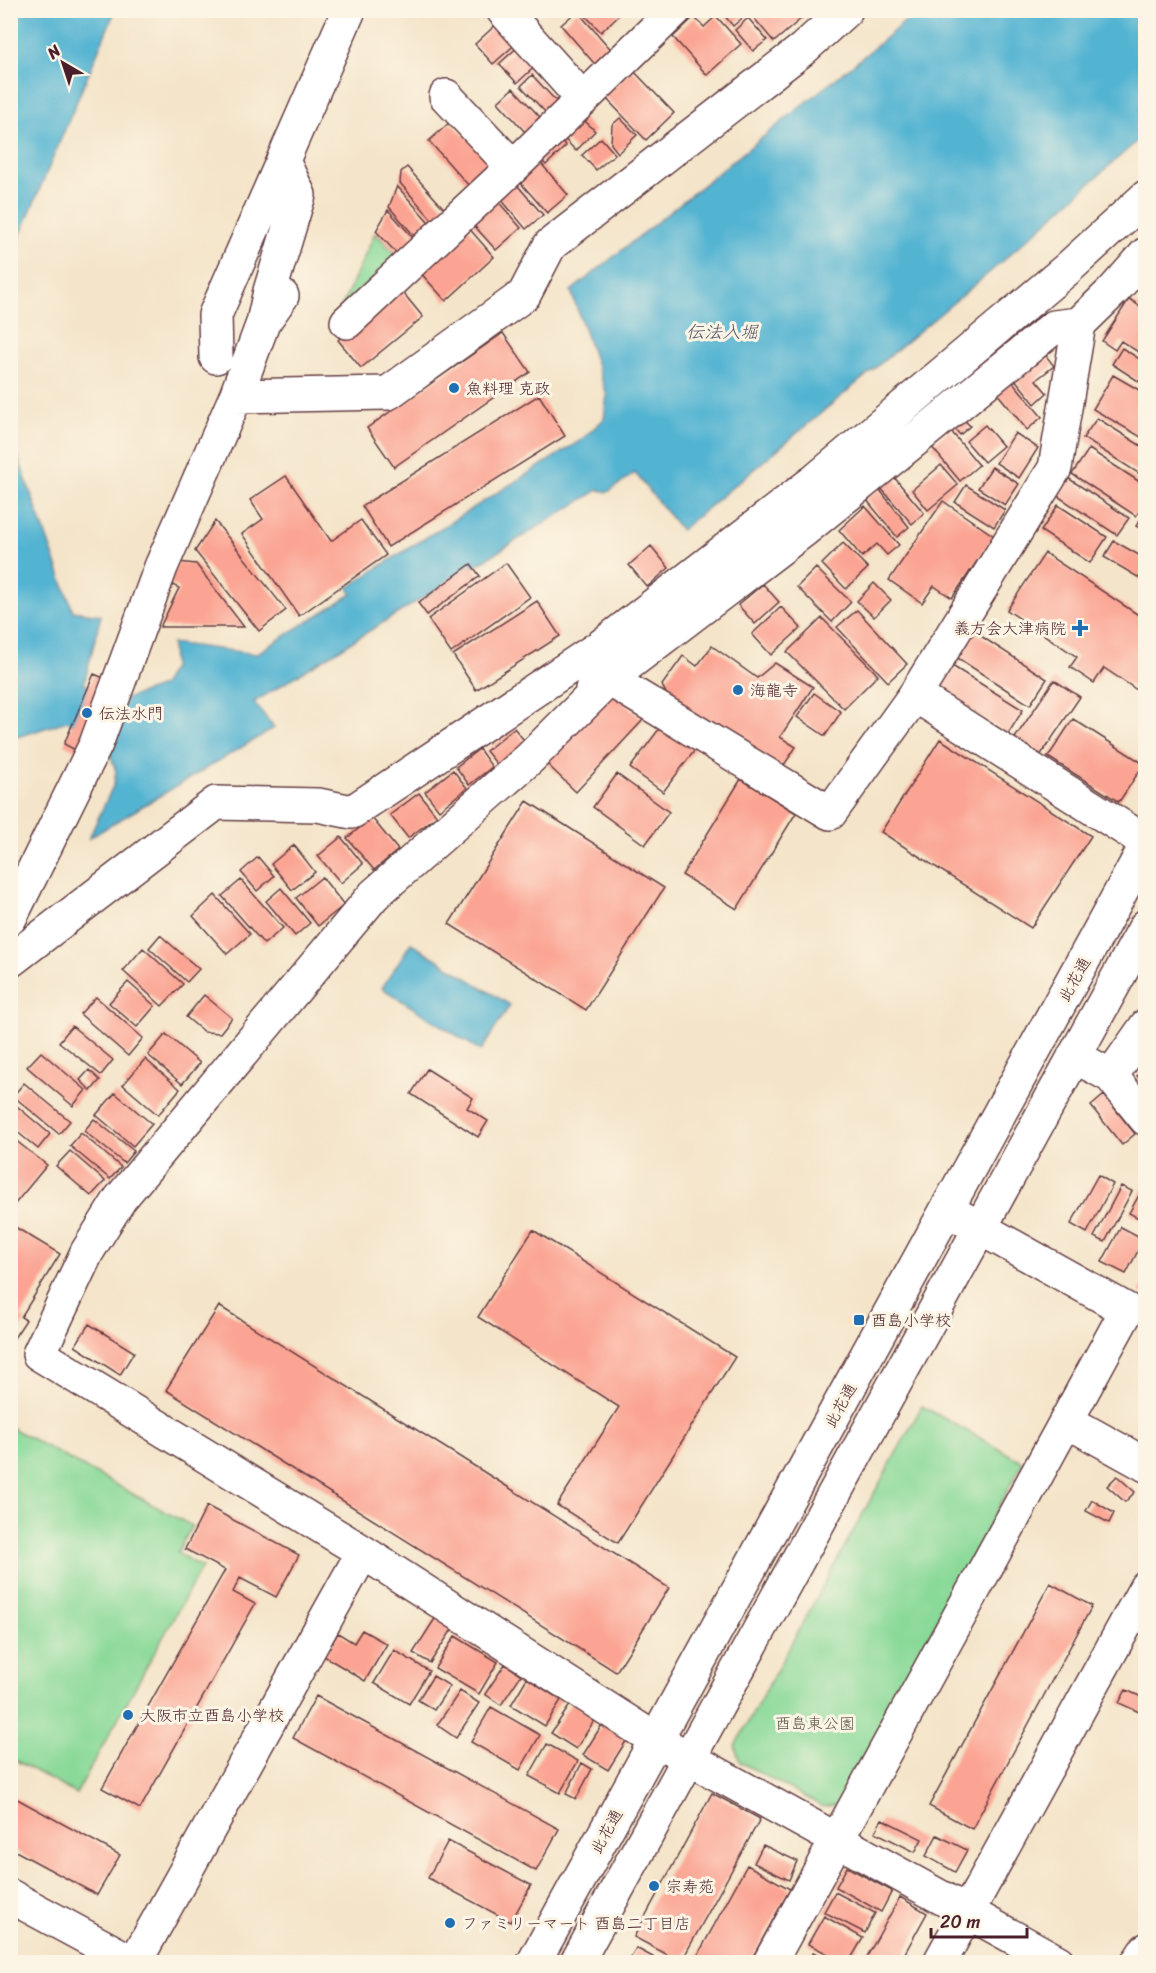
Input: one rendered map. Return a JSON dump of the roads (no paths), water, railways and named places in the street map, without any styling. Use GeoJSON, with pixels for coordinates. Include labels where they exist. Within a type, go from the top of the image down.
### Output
{"type":"FeatureCollection","features":[{"type":"Feature","properties":{"kind":"street"},"geometry":{"type":"LineString","coordinates":[[216,357],[215,315],[349,10]]}},
{"type":"Feature","properties":{"kind":"street"},"geometry":{"type":"LineString","coordinates":[[503,10],[584,99]]}},
{"type":"Feature","properties":{"kind":"street"},"geometry":{"type":"LineString","coordinates":[[347,322],[513,167],[675,10]]}},
{"type":"Feature","properties":{"kind":"street"},"geometry":{"type":"LineString","coordinates":[[237,396],[388,393],[524,295],[550,245],[803,49],[846,10]]}},
{"type":"Feature","properties":{"kind":"street"},"geometry":{"type":"LineString","coordinates":[[446,96],[513,167]]}},
{"type":"Feature","properties":{"kind":"street"},"geometry":{"type":"LineString","coordinates":[[10,918],[96,744],[161,567],[237,396],[264,323],[270,291],[299,195],[283,161]]}},
{"type":"Feature","properties":{"kind":"street"},"geometry":{"type":"LineString","coordinates":[[10,962],[216,803],[318,805],[352,812],[601,646],[817,479],[1066,270],[1146,196]]}},
{"type":"Feature","properties":{"kind":"street"},"geometry":{"type":"LineString","coordinates":[[609,679],[830,813],[915,694],[1055,468],[1079,324],[1146,254]]}},
{"type":"Feature","properties":{"kind":"street"},"geometry":{"type":"LineString","coordinates":[[1114,290],[1146,267]]}},
{"type":"Feature","properties":{"kind":"street"},"geometry":{"type":"LineString","coordinates":[[264,323],[282,296]]}},
{"type":"Feature","properties":{"kind":"street"},"geometry":{"type":"LineString","coordinates":[[552,714],[609,679],[803,531],[1054,327],[1079,324]]}},
{"type":"Feature","properties":{"kind":"street"},"geometry":{"type":"LineString","coordinates":[[609,679],[530,758],[374,895],[120,1199],[87,1252],[39,1354],[363,1552],[656,1740],[1058,1962]]}},
{"type":"Feature","properties":{"kind":"street"},"geometry":{"type":"LineString","coordinates":[[915,694],[1146,844]]}},
{"type":"Feature","properties":{"kind":"street","name":"此花通"},"geometry":{"type":"LineString","coordinates":[[534,1962],[1146,844]]}},
{"type":"Feature","properties":{"kind":"street"},"geometry":{"type":"LineString","coordinates":[[577,1962],[1074,1056],[1134,976],[1146,927]]}},
{"type":"Feature","properties":{"kind":"street"},"geometry":{"type":"LineString","coordinates":[[1111,1076],[1146,1026]]}},
{"type":"Feature","properties":{"kind":"street"},"geometry":{"type":"LineString","coordinates":[[1074,1056],[1111,1076],[1146,1119]]}},
{"type":"Feature","properties":{"kind":"street"},"geometry":{"type":"LineString","coordinates":[[770,1962],[1127,1310],[947,1210]]}},
{"type":"Feature","properties":{"kind":"street"},"geometry":{"type":"LineString","coordinates":[[1067,1421],[1146,1465]]}},
{"type":"Feature","properties":{"kind":"street"},"geometry":{"type":"LineString","coordinates":[[10,1896],[133,1962],[363,1552]]}},
{"type":"Feature","properties":{"kind":"street"},"geometry":{"type":"LineString","coordinates":[[940,1962],[1146,1587]]}},
{"type":"Feature","properties":{"kind":"street"},"geometry":{"type":"LineString","coordinates":[[1138,1962],[1146,1950]]}},
{"type":"Feature","properties":{"kind":"water"},"geometry":{"type":"Polygon","coordinates":[[[10,11],[115,11],[11,257],[10,11]]]}},
{"type":"Feature","properties":{"kind":"water","name":"伝法入堀"},"geometry":{"type":"Polygon","coordinates":[[[917,11],[1145,11],[1145,134],[990,272],[681,530],[635,473],[608,492],[598,490],[254,702],[274,728],[89,838],[114,784],[116,771],[105,740],[67,721],[11,739],[10,435],[73,611],[101,615],[84,684],[123,700],[162,686],[173,668],[172,643],[256,654],[352,594],[348,588],[379,567],[580,441],[604,419],[607,395],[571,291],[917,11]]]}},
{"type":"Feature","properties":{"kind":"water"},"geometry":{"type":"Polygon","coordinates":[[[411,943],[510,1005],[481,1051],[382,988],[411,943]]]}},
{"type":"Feature","properties":{"kind":"place","name":"魚料理 克政"},"geometry":{"type":"Point","coordinates":[454,388]}},
{"type":"Feature","properties":{"kind":"place","name":"義方会大津病院"},"geometry":{"type":"Point","coordinates":[1080,628]}},
{"type":"Feature","properties":{"kind":"place","name":"海龍寺"},"geometry":{"type":"Point","coordinates":[738,690]}},
{"type":"Feature","properties":{"kind":"place","name":"伝法水門"},"geometry":{"type":"Point","coordinates":[87,713]}},
{"type":"Feature","properties":{"kind":"place","name":"酉島小学校"},"geometry":{"type":"Point","coordinates":[859,1320]}},
{"type":"Feature","properties":{"kind":"place","name":"大阪市立酉島小学校"},"geometry":{"type":"Point","coordinates":[128,1715]}},
{"type":"Feature","properties":{"kind":"place","name":"宗寿苑"},"geometry":{"type":"Point","coordinates":[654,1886]}},
{"type":"Feature","properties":{"kind":"place","name":"ファミリーマート 酉島二丁目店"},"geometry":{"type":"Point","coordinates":[450,1923]}},
{"type":"Feature","properties":{"kind":"park label","name":"酉島東公園"},"geometry":{"type":"Point","coordinates":[815,1723]}}]}
